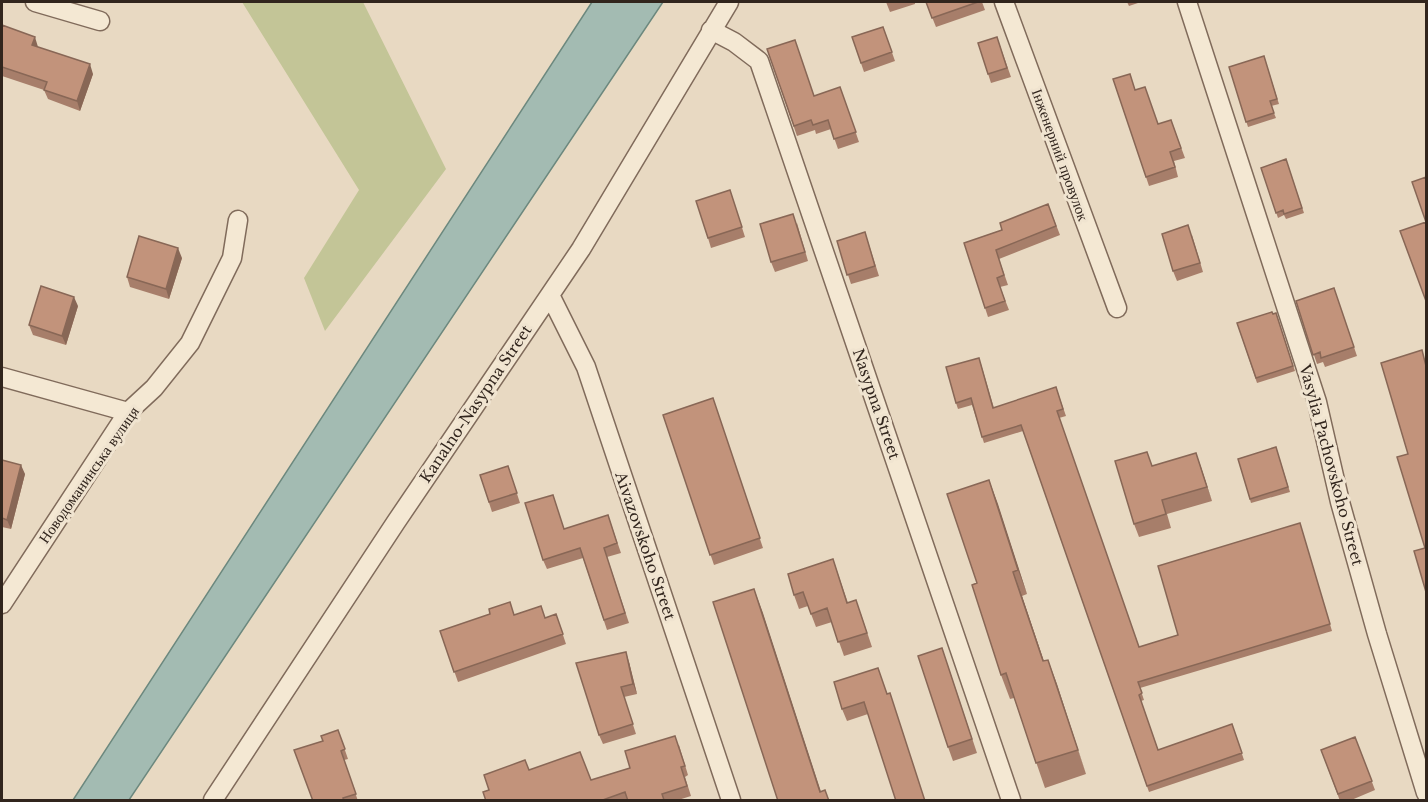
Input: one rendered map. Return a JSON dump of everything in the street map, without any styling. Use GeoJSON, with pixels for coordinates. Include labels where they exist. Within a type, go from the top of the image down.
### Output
{"type":"FeatureCollection","features":[{"type":"Feature","properties":{"kind":"street"},"geometry":{"type":"LineString","coordinates":[[35,2],[100,21]]}},
{"type":"Feature","properties":{"kind":"street","name":"Kanalno-Nasypna Street"},"geometry":{"type":"LineString","coordinates":[[213,801],[396,522],[581,249],[729,2]]}},
{"type":"Feature","properties":{"kind":"street","name":"Інженерний провулок"},"geometry":{"type":"LineString","coordinates":[[1004,2],[1117,308]]}},
{"type":"Feature","properties":{"kind":"street","name":"Vasylia Pachovskoho Street"},"geometry":{"type":"LineString","coordinates":[[1187,2],[1317,402],[1340,502],[1377,634],[1426,793]]}},
{"type":"Feature","properties":{"kind":"street","name":"Nasypna Street"},"geometry":{"type":"LineString","coordinates":[[711,30],[734,42],[759,61],[1011,801]]}},
{"type":"Feature","properties":{"kind":"street","name":"Новодоманинська вулиця"},"geometry":{"type":"LineString","coordinates":[[2,603],[128,412],[154,388],[190,343],[232,258],[238,220]]}},
{"type":"Feature","properties":{"kind":"street","name":"Aivazovskoho Street"},"geometry":{"type":"LineString","coordinates":[[550,295],[586,367],[731,801]]}},
{"type":"Feature","properties":{"kind":"street"},"geometry":{"type":"LineString","coordinates":[[2,377],[128,412]]}},
{"type":"Feature","properties":{"kind":"green space"},"geometry":{"type":"Polygon","coordinates":[[[242,2],[363,2],[446,169],[325,331],[304,278],[359,190],[242,2]]]}},
{"type":"Feature","properties":{"kind":"shaded area"},"geometry":{"type":"Polygon","coordinates":[[[592,2],[663,2],[129,800],[73,800],[592,2]]]}},
{"type":"Feature","properties":{"kind":"building"},"geometry":{"type":"Polygon","coordinates":[[[926,2],[978,2],[932,18],[926,2]]]}},
{"type":"Feature","properties":{"kind":"building"},"geometry":{"type":"Polygon","coordinates":[[[2,25],[35,37],[32,45],[90,64],[77,101],[44,90],[47,82],[2,67],[2,25]]]}},
{"type":"Feature","properties":{"kind":"building"},"geometry":{"type":"Polygon","coordinates":[[[883,27],[892,52],[861,63],[852,37],[883,27]]]}},
{"type":"Feature","properties":{"kind":"building"},"geometry":{"type":"Polygon","coordinates":[[[997,37],[1007,68],[988,74],[978,43],[997,37]]]}},
{"type":"Feature","properties":{"kind":"building"},"geometry":{"type":"Polygon","coordinates":[[[795,40],[814,96],[840,87],[856,132],[834,139],[828,120],[813,125],[811,120],[794,126],[767,49],[795,40]]]}},
{"type":"Feature","properties":{"kind":"building"},"geometry":{"type":"Polygon","coordinates":[[[1264,56],[1277,99],[1270,101],[1274,113],[1246,122],[1229,67],[1264,56]]]}},
{"type":"Feature","properties":{"kind":"building"},"geometry":{"type":"Polygon","coordinates":[[[1130,74],[1135,90],[1145,87],[1158,124],[1171,120],[1181,148],[1170,152],[1175,167],[1146,177],[1113,79],[1130,74]]]}},
{"type":"Feature","properties":{"kind":"building"},"geometry":{"type":"Polygon","coordinates":[[[1286,159],[1302,208],[1284,214],[1283,210],[1276,213],[1261,168],[1286,159]]]}},
{"type":"Feature","properties":{"kind":"building"},"geometry":{"type":"Polygon","coordinates":[[[1426,177],[1426,222],[1412,182],[1426,177]]]}},
{"type":"Feature","properties":{"kind":"building"},"geometry":{"type":"Polygon","coordinates":[[[730,190],[742,227],[708,238],[696,201],[730,190]]]}},
{"type":"Feature","properties":{"kind":"building"},"geometry":{"type":"Polygon","coordinates":[[[1048,204],[1056,226],[996,250],[1004,275],[997,278],[1005,301],[985,308],[964,243],[1002,230],[1000,223],[1048,204]]]}},
{"type":"Feature","properties":{"kind":"building"},"geometry":{"type":"Polygon","coordinates":[[[793,214],[805,252],[771,262],[760,224],[793,214]]]}},
{"type":"Feature","properties":{"kind":"building"},"geometry":{"type":"Polygon","coordinates":[[[1426,222],[1426,301],[1400,231],[1426,222]]]}},
{"type":"Feature","properties":{"kind":"building"},"geometry":{"type":"Polygon","coordinates":[[[1188,225],[1200,263],[1173,271],[1162,234],[1188,225]]]}},
{"type":"Feature","properties":{"kind":"building"},"geometry":{"type":"Polygon","coordinates":[[[865,232],[875,266],[847,275],[837,241],[865,232]]]}},
{"type":"Feature","properties":{"kind":"building"},"geometry":{"type":"Polygon","coordinates":[[[139,236],[178,248],[166,289],[127,277],[139,236]]]}},
{"type":"Feature","properties":{"kind":"building"},"geometry":{"type":"Polygon","coordinates":[[[41,286],[74,297],[62,336],[29,325],[41,286]]]}},
{"type":"Feature","properties":{"kind":"building"},"geometry":{"type":"Polygon","coordinates":[[[1334,288],[1354,347],[1321,358],[1320,352],[1313,355],[1296,301],[1334,288]]]}},
{"type":"Feature","properties":{"kind":"building"},"geometry":{"type":"Polygon","coordinates":[[[1272,312],[1276,313],[1293,366],[1256,378],[1237,323],[1272,312]]]}},
{"type":"Feature","properties":{"kind":"building"},"geometry":{"type":"Polygon","coordinates":[[[1422,350],[1426,366],[1426,592],[1414,551],[1425,548],[1397,457],[1408,454],[1381,363],[1422,350]]]}},
{"type":"Feature","properties":{"kind":"building"},"geometry":{"type":"Polygon","coordinates":[[[979,358],[993,408],[1056,387],[1063,409],[1057,411],[1139,647],[1178,635],[1158,566],[1300,523],[1330,624],[1138,682],[1142,693],[1139,695],[1158,750],[1232,724],[1242,753],[1147,786],[1021,425],[982,437],[971,398],[956,403],[946,367],[979,358]]]}},
{"type":"Feature","properties":{"kind":"building"},"geometry":{"type":"Polygon","coordinates":[[[713,398],[760,538],[710,555],[663,415],[713,398]]]}},
{"type":"Feature","properties":{"kind":"building"},"geometry":{"type":"Polygon","coordinates":[[[1276,447],[1288,487],[1250,499],[1238,459],[1276,447]]]}},
{"type":"Feature","properties":{"kind":"building"},"geometry":{"type":"Polygon","coordinates":[[[1147,452],[1152,466],[1196,453],[1207,487],[1162,500],[1166,514],[1134,524],[1115,461],[1147,452]]]}},
{"type":"Feature","properties":{"kind":"building"},"geometry":{"type":"Polygon","coordinates":[[[2,460],[21,465],[7,520],[2,518],[2,460]]]}},
{"type":"Feature","properties":{"kind":"building"},"geometry":{"type":"Polygon","coordinates":[[[508,466],[517,493],[489,502],[480,475],[508,466]]]}},
{"type":"Feature","properties":{"kind":"building"},"geometry":{"type":"Polygon","coordinates":[[[989,480],[1018,570],[1013,572],[1043,661],[1048,660],[1078,750],[1036,763],[1006,673],[1001,675],[972,585],[977,583],[947,494],[989,480]]]}},
{"type":"Feature","properties":{"kind":"building"},"geometry":{"type":"Polygon","coordinates":[[[553,495],[564,529],[608,515],[617,543],[604,548],[625,613],[604,620],[580,548],[543,560],[525,503],[553,495]]]}},
{"type":"Feature","properties":{"kind":"building"},"geometry":{"type":"Polygon","coordinates":[[[833,559],[847,603],[856,600],[867,633],[838,642],[827,608],[811,614],[803,592],[794,595],[788,574],[833,559]]]}},
{"type":"Feature","properties":{"kind":"building"},"geometry":{"type":"Polygon","coordinates":[[[754,589],[820,792],[825,790],[829,801],[778,801],[713,602],[754,589]]]}},
{"type":"Feature","properties":{"kind":"building"},"geometry":{"type":"Polygon","coordinates":[[[510,602],[514,615],[541,606],[545,618],[556,614],[563,634],[454,672],[440,631],[490,614],[489,609],[510,602]]]}},
{"type":"Feature","properties":{"kind":"building"},"geometry":{"type":"Polygon","coordinates":[[[942,648],[972,739],[948,747],[918,656],[942,648]]]}},
{"type":"Feature","properties":{"kind":"building"},"geometry":{"type":"Polygon","coordinates":[[[626,652],[633,684],[621,687],[633,724],[599,735],[576,663],[626,652]]]}},
{"type":"Feature","properties":{"kind":"building"},"geometry":{"type":"Polygon","coordinates":[[[878,668],[887,694],[890,693],[925,801],[896,801],[864,702],[842,709],[834,682],[878,668]]]}},
{"type":"Feature","properties":{"kind":"building"},"geometry":{"type":"Polygon","coordinates":[[[338,730],[345,749],[341,751],[356,794],[343,798],[344,801],[313,801],[294,750],[323,741],[321,736],[338,730]]]}},
{"type":"Feature","properties":{"kind":"building"},"geometry":{"type":"Polygon","coordinates":[[[675,736],[685,766],[681,767],[687,786],[662,794],[664,800],[662,801],[628,801],[625,792],[600,801],[486,801],[483,792],[489,790],[484,775],[525,760],[529,770],[580,752],[591,780],[630,768],[625,751],[675,736]]]}},
{"type":"Feature","properties":{"kind":"building"},"geometry":{"type":"Polygon","coordinates":[[[1355,737],[1372,781],[1338,794],[1321,750],[1355,737]]]}}]}
